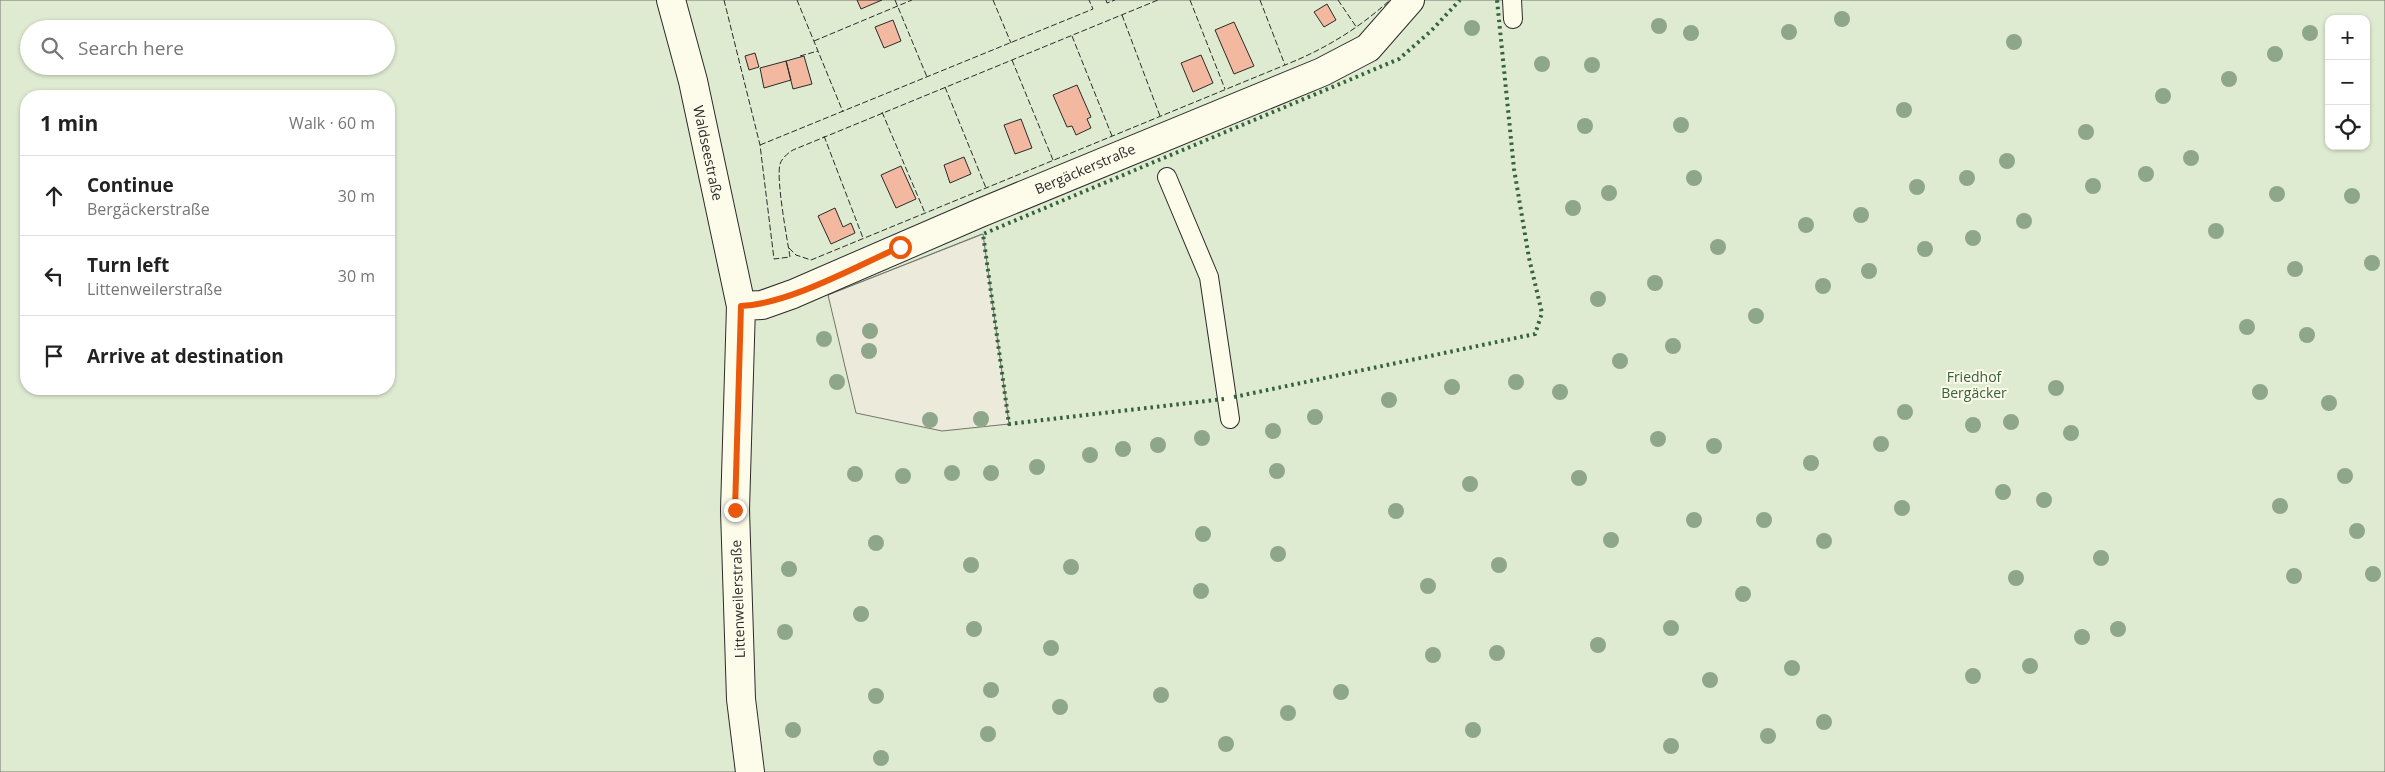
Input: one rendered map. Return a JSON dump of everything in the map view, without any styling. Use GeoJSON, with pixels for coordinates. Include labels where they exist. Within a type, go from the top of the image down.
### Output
{"type":"FeatureCollection","features":[{"type":"Feature","properties":{"kind":"street","name":"Waldseestraße"},"geometry":{"type":"LineString","coordinates":[[671,0],[693,81],[741,306]]}},
{"type":"Feature","properties":{"kind":"street","name":"Bergäckerstraße"},"geometry":{"type":"LineString","coordinates":[[741,306],[762,305],[792,294],[980,213],[1322,72],[1368,48],[1410,0]]}},
{"type":"Feature","properties":{"kind":"street","name":"Littenweilerstraße"},"geometry":{"type":"LineString","coordinates":[[741,306],[735,510],[742,699],[750,772]]}},
{"type":"Feature","properties":{"kind":"lane"},"geometry":{"type":"LineString","coordinates":[[1512,0],[1513,19]]}},
{"type":"Feature","properties":{"kind":"lane"},"geometry":{"type":"LineString","coordinates":[[1167,177],[1209,277],[1230,419]]}},
{"type":"Feature","properties":{"kind":"green space","name":"Friedhof Bergäcker"},"geometry":{"type":"Polygon","coordinates":[[[0,0],[2385,0],[2385,772],[0,772],[0,0]],[[982,234],[828,295],[1009,424],[982,234]]]}},
{"type":"Feature","properties":{"kind":"shaded area"},"geometry":{"type":"Polygon","coordinates":[[[983,234],[1009,424],[942,431],[856,413],[828,295],[983,234]]]}},
{"type":"Feature","properties":{"kind":"building"},"geometry":{"type":"Polygon","coordinates":[[[857,0],[882,0],[861,9],[857,0]]]}},
{"type":"Feature","properties":{"kind":"building"},"geometry":{"type":"Polygon","coordinates":[[[1327,4],[1336,20],[1324,27],[1314,12],[1327,4]]]}},
{"type":"Feature","properties":{"kind":"building"},"geometry":{"type":"Polygon","coordinates":[[[893,20],[901,41],[884,48],[875,27],[893,20]]]}},
{"type":"Feature","properties":{"kind":"building"},"geometry":{"type":"Polygon","coordinates":[[[1234,22],[1254,66],[1234,74],[1215,30],[1234,22]]]}},
{"type":"Feature","properties":{"kind":"building"},"geometry":{"type":"Polygon","coordinates":[[[755,53],[759,67],[749,70],[745,56],[755,53]]]}},
{"type":"Feature","properties":{"kind":"building"},"geometry":{"type":"Polygon","coordinates":[[[1201,55],[1213,83],[1193,92],[1181,63],[1201,55]]]}},
{"type":"Feature","properties":{"kind":"building"},"geometry":{"type":"Polygon","coordinates":[[[804,56],[812,84],[793,89],[786,61],[804,56]]]}},
{"type":"Feature","properties":{"kind":"building"},"geometry":{"type":"Polygon","coordinates":[[[786,61],[791,80],[764,88],[760,68],[786,61]]]}},
{"type":"Feature","properties":{"kind":"building"},"geometry":{"type":"Polygon","coordinates":[[[1077,85],[1091,117],[1087,119],[1091,128],[1076,135],[1072,126],[1067,127],[1053,95],[1077,85]]]}},
{"type":"Feature","properties":{"kind":"building"},"geometry":{"type":"Polygon","coordinates":[[[1021,119],[1032,148],[1015,154],[1004,125],[1021,119]]]}},
{"type":"Feature","properties":{"kind":"building"},"geometry":{"type":"Polygon","coordinates":[[[964,157],[971,174],[950,183],[944,165],[964,157]]]}},
{"type":"Feature","properties":{"kind":"building"},"geometry":{"type":"Polygon","coordinates":[[[901,166],[916,199],[896,208],[881,175],[901,166]]]}},
{"type":"Feature","properties":{"kind":"building"},"geometry":{"type":"Polygon","coordinates":[[[835,208],[843,227],[851,223],[855,233],[831,244],[818,216],[835,208]]]}},
{"type":"Feature","properties":{"kind":"hedge"},"geometry":{"type":"LineString","coordinates":[[1224,399],[1009,424],[983,234],[1399,59],[1431,31],[1460,0]]}},
{"type":"Feature","properties":{"kind":"hedge"},"geometry":{"type":"LineString","coordinates":[[1234,397],[1535,334],[1542,313],[1529,258],[1514,169],[1497,0]]}},
{"type":"Feature","properties":{"kind":"fence"},"geometry":{"type":"LineString","coordinates":[[724,0],[760,145],[774,259],[790,257],[782,209],[779,172],[781,162],[791,151],[1158,0]]}},
{"type":"Feature","properties":{"kind":"fence"},"geometry":{"type":"LineString","coordinates":[[797,0],[843,112]]}},
{"type":"Feature","properties":{"kind":"fence"},"geometry":{"type":"LineString","coordinates":[[895,0],[927,77]]}},
{"type":"Feature","properties":{"kind":"fence"},"geometry":{"type":"LineString","coordinates":[[814,41],[912,0]]}},
{"type":"Feature","properties":{"kind":"fence"},"geometry":{"type":"LineString","coordinates":[[993,0],[1011,43]]}},
{"type":"Feature","properties":{"kind":"fence"},"geometry":{"type":"LineString","coordinates":[[760,145],[1093,9],[1089,0]]}},
{"type":"Feature","properties":{"kind":"fence"},"geometry":{"type":"LineString","coordinates":[[1106,0],[1107,3],[1115,0]]}},
{"type":"Feature","properties":{"kind":"fence"},"geometry":{"type":"LineString","coordinates":[[1190,0],[1225,89]]}},
{"type":"Feature","properties":{"kind":"fence"},"geometry":{"type":"LineString","coordinates":[[1260,0],[1285,65]]}},
{"type":"Feature","properties":{"kind":"fence"},"geometry":{"type":"LineString","coordinates":[[1338,0],[1357,28]]}},
{"type":"Feature","properties":{"kind":"fence"},"geometry":{"type":"LineString","coordinates":[[789,248],[796,255],[811,260],[1285,65],[1314,52],[1340,37],[1366,20],[1390,0]]}},
{"type":"Feature","properties":{"kind":"fence"},"geometry":{"type":"LineString","coordinates":[[1122,15],[1160,116]]}},
{"type":"Feature","properties":{"kind":"fence"},"geometry":{"type":"LineString","coordinates":[[1072,36],[1112,136]]}},
{"type":"Feature","properties":{"kind":"fence"},"geometry":{"type":"LineString","coordinates":[[800,56],[818,51]]}},
{"type":"Feature","properties":{"kind":"fence"},"geometry":{"type":"LineString","coordinates":[[1012,60],[1053,160]]}},
{"type":"Feature","properties":{"kind":"fence"},"geometry":{"type":"LineString","coordinates":[[945,87],[986,188]]}},
{"type":"Feature","properties":{"kind":"fence"},"geometry":{"type":"LineString","coordinates":[[882,112],[925,213]]}},
{"type":"Feature","properties":{"kind":"fence"},"geometry":{"type":"LineString","coordinates":[[824,136],[863,238]]}},
{"type":"Feature","properties":{"kind":"route"},"geometry":{"type":"LineString","coordinates":[[735,510],[741,306],[762,305],[792,294],[900,247]]}}]}
